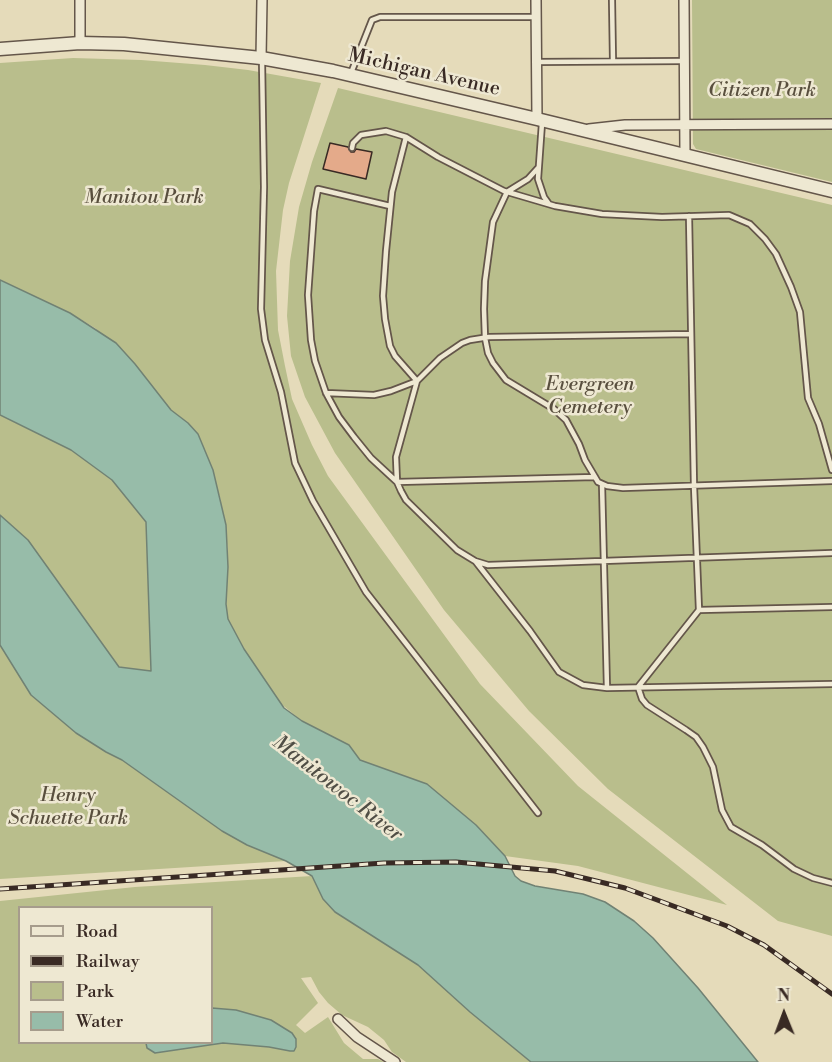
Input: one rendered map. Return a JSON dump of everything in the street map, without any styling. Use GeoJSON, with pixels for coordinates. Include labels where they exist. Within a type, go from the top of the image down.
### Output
{"type":"FeatureCollection","features":[{"type":"Feature","properties":{"kind":"street"},"geometry":{"type":"LineString","coordinates":[[80,0],[80,43]]}},
{"type":"Feature","properties":{"kind":"street"},"geometry":{"type":"LineString","coordinates":[[261,58],[262,0]]}},
{"type":"Feature","properties":{"kind":"street"},"geometry":{"type":"LineString","coordinates":[[536,0],[540,120]]}},
{"type":"Feature","properties":{"kind":"street"},"geometry":{"type":"LineString","coordinates":[[684,0],[685,155]]}},
{"type":"Feature","properties":{"kind":"street","name":"Michigan Avenue"},"geometry":{"type":"LineString","coordinates":[[0,49],[80,43],[156,46],[261,58],[351,76],[540,120],[832,191]]}},
{"type":"Feature","properties":{"kind":"street"},"geometry":{"type":"LineString","coordinates":[[582,130],[625,125],[832,124]]}},
{"type":"Feature","properties":{"kind":"street"},"geometry":{"type":"LineString","coordinates":[[338,1019],[357,1037],[395,1062]]}},
{"type":"Feature","properties":{"kind":"lane"},"geometry":{"type":"LineString","coordinates":[[612,0],[613,61]]}},
{"type":"Feature","properties":{"kind":"lane"},"geometry":{"type":"LineString","coordinates":[[351,76],[372,20],[380,17],[536,17]]}},
{"type":"Feature","properties":{"kind":"lane"},"geometry":{"type":"LineString","coordinates":[[261,58],[264,187],[261,309],[265,340],[281,392],[295,463],[313,501],[366,591],[538,813]]}},
{"type":"Feature","properties":{"kind":"lane"},"geometry":{"type":"LineString","coordinates":[[537,62],[685,61]]}},
{"type":"Feature","properties":{"kind":"lane"},"geometry":{"type":"LineString","coordinates":[[540,120],[538,168],[540,188],[549,204]]}},
{"type":"Feature","properties":{"kind":"lane"},"geometry":{"type":"LineString","coordinates":[[352,148],[356,138],[369,132],[386,131],[406,137],[438,157],[507,192],[549,204],[602,214],[729,215],[741,219],[765,238],[776,254],[791,287],[800,312],[808,398],[819,424],[832,470]]}},
{"type":"Feature","properties":{"kind":"lane"},"geometry":{"type":"LineString","coordinates":[[406,137],[390,206],[383,296],[387,334],[395,356],[417,381]]}},
{"type":"Feature","properties":{"kind":"lane"},"geometry":{"type":"LineString","coordinates":[[538,168],[528,179],[507,192],[497,209],[491,231],[484,309],[485,338],[488,353],[506,380],[546,404],[566,420],[595,477],[602,484],[623,488],[832,481]]}},
{"type":"Feature","properties":{"kind":"lane"},"geometry":{"type":"LineString","coordinates":[[390,206],[318,189],[310,259],[308,319],[315,361],[326,393],[339,417],[354,437],[371,458],[397,482],[406,500],[458,550],[488,566],[832,553]]}},
{"type":"Feature","properties":{"kind":"lane"},"geometry":{"type":"LineString","coordinates":[[638,687],[699,610],[694,486],[689,216]]}},
{"type":"Feature","properties":{"kind":"lane"},"geometry":{"type":"LineString","coordinates":[[326,393],[382,394],[417,381],[451,350],[470,340],[691,334]]}},
{"type":"Feature","properties":{"kind":"lane"},"geometry":{"type":"LineString","coordinates":[[397,482],[396,458],[417,381]]}},
{"type":"Feature","properties":{"kind":"lane"},"geometry":{"type":"LineString","coordinates":[[397,482],[595,477]]}},
{"type":"Feature","properties":{"kind":"lane"},"geometry":{"type":"LineString","coordinates":[[602,484],[607,688]]}},
{"type":"Feature","properties":{"kind":"lane"},"geometry":{"type":"LineString","coordinates":[[476,561],[531,631],[559,672],[583,685],[607,688],[832,684]]}},
{"type":"Feature","properties":{"kind":"lane"},"geometry":{"type":"LineString","coordinates":[[699,610],[832,607]]}},
{"type":"Feature","properties":{"kind":"lane"},"geometry":{"type":"LineString","coordinates":[[638,687],[642,699],[648,705],[686,730],[703,747],[713,767],[722,810],[731,827],[762,845],[794,869],[813,878],[832,883]]}},
{"type":"Feature","properties":{"kind":"green space","name":"Citizen Park"},"geometry":{"type":"Polygon","coordinates":[[[692,0],[832,0],[832,182],[696,149],[693,144],[692,0]]]}},
{"type":"Feature","properties":{"kind":"green space","name":"Manitou Park"},"geometry":{"type":"Polygon","coordinates":[[[73,58],[205,65],[321,83],[289,183],[283,210],[276,271],[278,330],[285,366],[292,399],[312,445],[328,476],[480,684],[578,786],[727,905],[578,866],[505,856],[476,825],[427,784],[360,760],[349,745],[302,721],[280,703],[244,649],[228,619],[226,604],[228,550],[220,497],[188,423],[171,410],[150,383],[95,328],[70,313],[0,280],[0,63],[73,58]]]}},
{"type":"Feature","properties":{"kind":"green space","name":"Evergreen Cemetery"},"geometry":{"type":"Polygon","coordinates":[[[338,88],[832,205],[832,936],[778,921],[608,789],[529,711],[444,610],[335,453],[305,397],[291,356],[287,316],[290,261],[299,207],[338,88]]]}},
{"type":"Feature","properties":{"kind":"green space"},"geometry":{"type":"Polygon","coordinates":[[[0,415],[71,450],[112,480],[146,522],[151,671],[119,667],[28,540],[0,515],[0,415]]]}},
{"type":"Feature","properties":{"kind":"green space","name":"Henry Schuette Park"},"geometry":{"type":"Polygon","coordinates":[[[0,645],[31,695],[76,733],[122,760],[222,831],[247,845],[286,861],[0,879],[0,645]]]}},
{"type":"Feature","properties":{"kind":"green space"},"geometry":{"type":"Polygon","coordinates":[[[312,876],[323,899],[335,912],[418,965],[531,1062],[406,1062],[392,1052],[384,1040],[368,1027],[342,1015],[328,1003],[311,977],[301,978],[318,1003],[296,1025],[305,1033],[328,1017],[344,1043],[363,1059],[378,1059],[384,1062],[0,1062],[0,901],[135,887],[312,876]]]}},
{"type":"Feature","properties":{"kind":"water","name":"Manitowoc River"},"geometry":{"type":"Polygon","coordinates":[[[0,280],[70,313],[116,343],[171,410],[198,434],[213,470],[226,525],[228,619],[244,649],[284,708],[302,721],[349,745],[360,760],[427,784],[476,825],[505,856],[515,876],[521,881],[535,886],[583,894],[605,902],[634,921],[653,938],[698,988],[758,1062],[531,1062],[418,965],[335,912],[323,899],[312,876],[222,831],[122,760],[76,733],[31,695],[0,645],[0,515],[28,540],[119,667],[151,671],[146,522],[112,480],[71,450],[0,415],[0,280]]]}},
{"type":"Feature","properties":{"kind":"water"},"geometry":{"type":"Polygon","coordinates":[[[213,1008],[236,1010],[271,1020],[292,1033],[296,1039],[294,1051],[223,1043],[155,1053],[147,1048],[146,1044],[213,1044],[213,1008]]]}},
{"type":"Feature","properties":{"kind":"building"},"geometry":{"type":"Polygon","coordinates":[[[330,143],[348,147],[351,152],[356,149],[372,152],[366,179],[323,169],[330,143]]]}},
{"type":"Feature","properties":{"kind":"railway"},"geometry":{"type":"LineString","coordinates":[[0,889],[384,863],[456,862],[555,871],[625,888],[727,926],[764,945],[832,994]]}}]}
